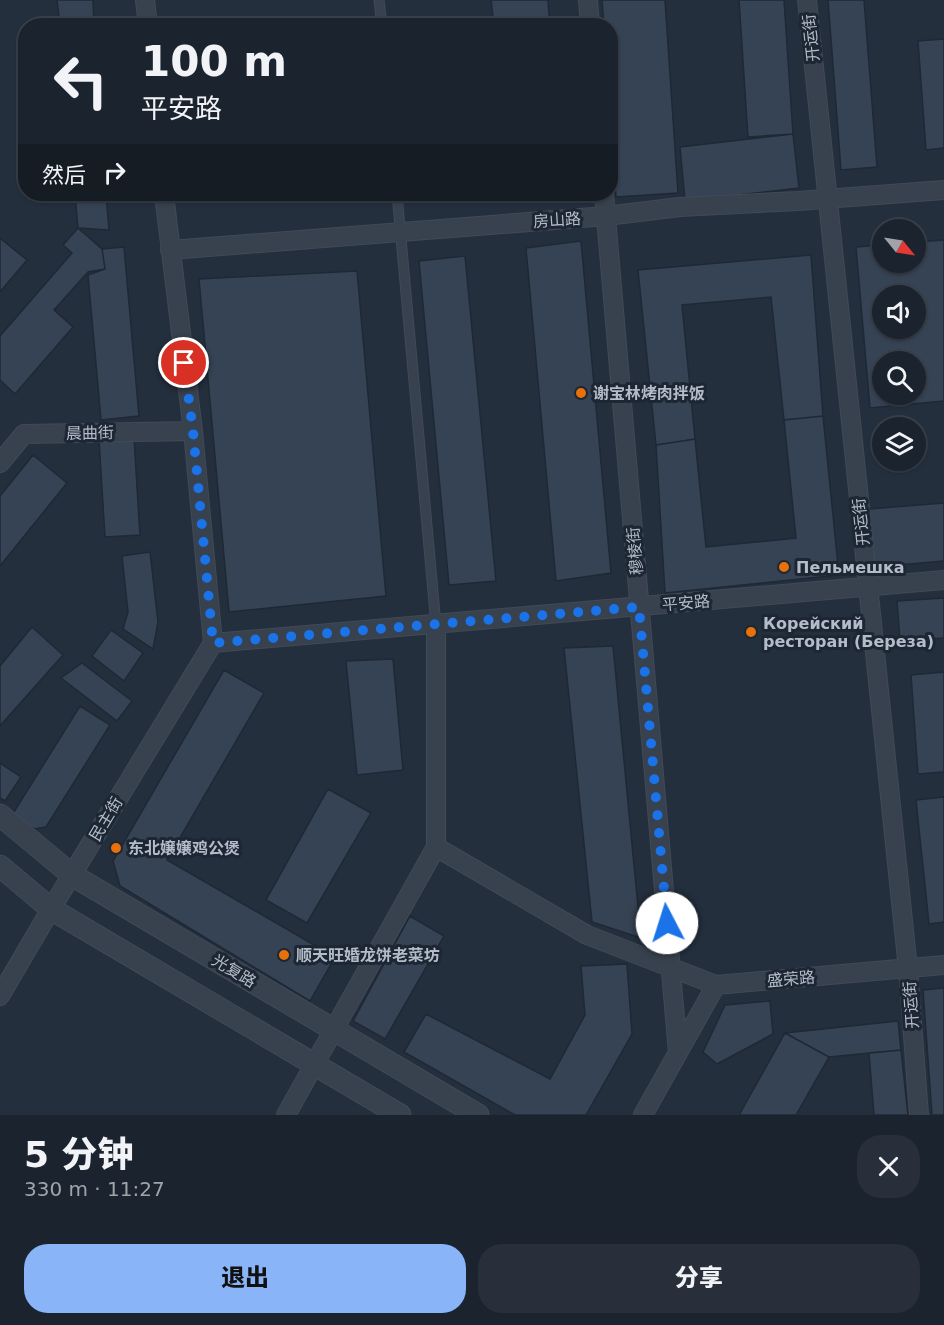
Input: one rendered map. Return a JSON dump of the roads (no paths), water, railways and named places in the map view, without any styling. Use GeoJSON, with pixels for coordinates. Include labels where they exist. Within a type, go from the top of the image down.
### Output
{"type":"FeatureCollection","features":[{"type":"Feature","properties":{"kind":"street"},"geometry":{"type":"LineString","coordinates":[[145,0],[147,18]]}},
{"type":"Feature","properties":{"kind":"street"},"geometry":{"type":"LineString","coordinates":[[588,0],[589,18]]}},
{"type":"Feature","properties":{"kind":"street","name":"开运街"},"geometry":{"type":"LineString","coordinates":[[807,0],[908,969],[919,1115]]}},
{"type":"Feature","properties":{"kind":"street","name":"房山路"},"geometry":{"type":"LineString","coordinates":[[170,250],[606,216],[680,207],[944,190]]}},
{"type":"Feature","properties":{"kind":"street"},"geometry":{"type":"LineString","coordinates":[[165,201],[193,431],[213,643]]}},
{"type":"Feature","properties":{"kind":"street","name":"穆棱街"},"geometry":{"type":"LineString","coordinates":[[605,201],[678,1053]]}},
{"type":"Feature","properties":{"kind":"street","name":"晨曲街"},"geometry":{"type":"LineString","coordinates":[[0,463],[24,434],[193,431]]}},
{"type":"Feature","properties":{"kind":"street","name":"平安路"},"geometry":{"type":"LineString","coordinates":[[213,643],[944,580]]}},
{"type":"Feature","properties":{"kind":"street"},"geometry":{"type":"LineString","coordinates":[[286,1115],[436,847],[436,624]]}},
{"type":"Feature","properties":{"kind":"street","name":"民主街"},"geometry":{"type":"LineString","coordinates":[[0,996],[213,643]]}},
{"type":"Feature","properties":{"kind":"street","name":"光复路"},"geometry":{"type":"LineString","coordinates":[[0,815],[72,875],[478,1115]]}},
{"type":"Feature","properties":{"kind":"street"},"geometry":{"type":"LineString","coordinates":[[436,847],[587,935],[716,985],[644,1115]]}},
{"type":"Feature","properties":{"kind":"street"},"geometry":{"type":"LineString","coordinates":[[0,866],[51,909],[400,1115]]}},
{"type":"Feature","properties":{"kind":"street","name":"盛荣路"},"geometry":{"type":"LineString","coordinates":[[716,985],[944,965]]}},
{"type":"Feature","properties":{"kind":"lane"},"geometry":{"type":"LineString","coordinates":[[379,0],[380,18]]}},
{"type":"Feature","properties":{"kind":"lane"},"geometry":{"type":"LineString","coordinates":[[398,201],[436,624]]}},
{"type":"Feature","properties":{"kind":"place","name":"谢宝林烤肉拌饭"},"geometry":{"type":"Point","coordinates":[581,393]}},
{"type":"Feature","properties":{"kind":"place","name":"Пельмешка"},"geometry":{"type":"Point","coordinates":[784,567]}},
{"type":"Feature","properties":{"kind":"place","name":"Корейский ресторан (Береза)"},"geometry":{"type":"Point","coordinates":[751,632]}},
{"type":"Feature","properties":{"kind":"place","name":"东北嬢嬢鸡公煲"},"geometry":{"type":"Point","coordinates":[116,848]}},
{"type":"Feature","properties":{"kind":"place","name":"顺天旺婚龙饼老菜坊"},"geometry":{"type":"Point","coordinates":[284,955]}}]}
